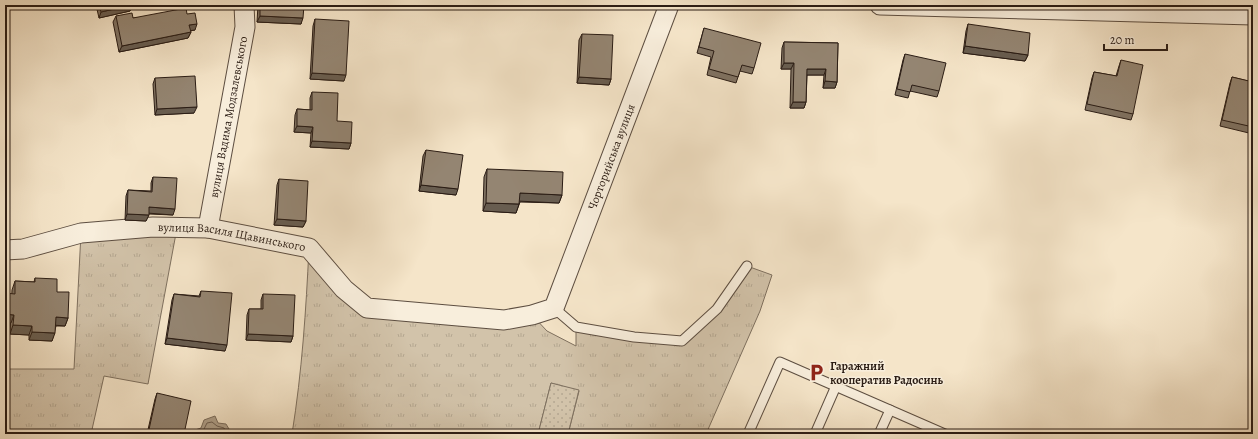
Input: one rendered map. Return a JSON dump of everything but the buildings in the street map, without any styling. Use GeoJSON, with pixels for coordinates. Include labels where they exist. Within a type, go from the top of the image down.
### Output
{"type":"FeatureCollection","features":[{"type":"Feature","properties":{"kind":"street","name":"вулиця Вадима Модзалевського"},"geometry":{"type":"LineString","coordinates":[[208,228],[245,27],[244,5]]}},
{"type":"Feature","properties":{"kind":"street","name":"Чорторийська вулиця"},"geometry":{"type":"LineString","coordinates":[[554,308],[668,5]]}},
{"type":"Feature","properties":{"kind":"street"},"geometry":{"type":"LineString","coordinates":[[880,5],[1253,15]]}},
{"type":"Feature","properties":{"kind":"street","name":"вулиця Василя Щавинського"},"geometry":{"type":"LineString","coordinates":[[5,250],[23,250],[81,233],[153,227],[208,228],[309,248],[344,289],[367,308],[504,320],[532,316],[554,308]]}},
{"type":"Feature","properties":{"kind":"lane"},"geometry":{"type":"LineString","coordinates":[[554,308],[576,327],[634,337],[682,342],[716,309],[747,266]]}},
{"type":"Feature","properties":{"kind":"lane"},"geometry":{"type":"LineString","coordinates":[[748,434],[780,362],[945,434]]}},
{"type":"Feature","properties":{"kind":"lane"},"geometry":{"type":"LineString","coordinates":[[815,434],[836,386]]}},
{"type":"Feature","properties":{"kind":"lane"},"geometry":{"type":"LineString","coordinates":[[879,434],[890,410]]}},
{"type":"Feature","properties":{"kind":"green space"},"geometry":{"type":"Polygon","coordinates":[[[177,228],[148,384],[104,376],[91,434],[5,434],[5,369],[74,369],[81,233],[177,228]]]}},
{"type":"Feature","properties":{"kind":"green space"},"geometry":{"type":"Polygon","coordinates":[[[309,248],[367,308],[532,315],[547,331],[576,346],[576,327],[682,341],[717,309],[747,266],[772,275],[760,311],[706,434],[568,434],[579,391],[551,383],[538,434],[292,434],[303,341],[309,248]]]}},
{"type":"Feature","properties":{"kind":"green space"},"geometry":{"type":"Polygon","coordinates":[[[551,383],[579,390],[568,434],[538,434],[551,383]]]}},
{"type":"Feature","properties":{"kind":"water"},"geometry":{"type":"Polygon","coordinates":[[[215,416],[218,423],[226,424],[232,434],[191,434],[192,431],[201,428],[204,420],[215,416]]]}},
{"type":"Feature","properties":{"kind":"place","name":"Гаражний кооператив Радосинь"},"geometry":{"type":"Point","coordinates":[817,373]}}]}
